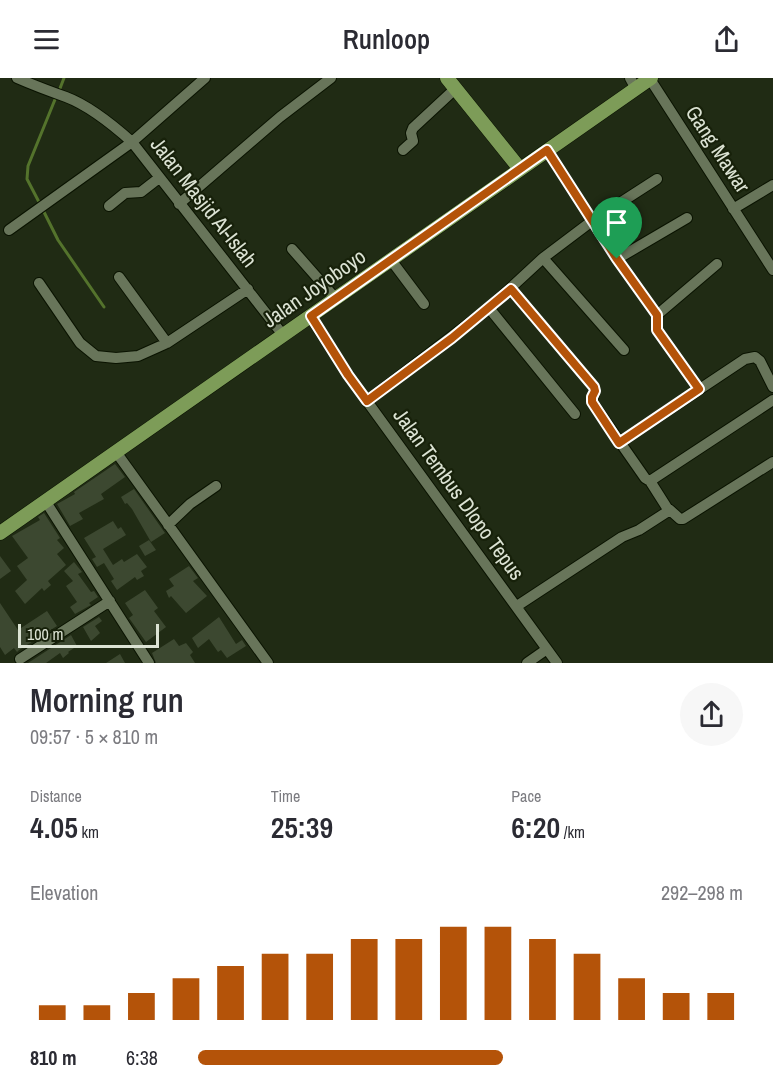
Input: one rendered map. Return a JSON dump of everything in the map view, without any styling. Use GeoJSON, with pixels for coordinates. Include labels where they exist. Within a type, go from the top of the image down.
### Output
{"type":"FeatureCollection","features":[{"type":"Feature","properties":{"kind":"main road","name":"Jalan Joyoboyo"},"geometry":{"type":"LineString","coordinates":[[0,533],[547,150],[633,83],[651,78]]}},
{"type":"Feature","properties":{"kind":"main road"},"geometry":{"type":"LineString","coordinates":[[451,84],[520,169]]}},
{"type":"Feature","properties":{"kind":"street"},"geometry":{"type":"LineString","coordinates":[[9,230],[132,142],[115,127],[67,98],[51,94],[17,78]]}},
{"type":"Feature","properties":{"kind":"street","name":"Jalan Masjid Al-Islah"},"geometry":{"type":"LineString","coordinates":[[205,78],[132,142],[283,335]]}},
{"type":"Feature","properties":{"kind":"street"},"geometry":{"type":"LineString","coordinates":[[179,204],[280,117],[331,78]]}},
{"type":"Feature","properties":{"kind":"street","name":"Gang Mawar"},"geometry":{"type":"LineString","coordinates":[[651,78],[773,270]]}},
{"type":"Feature","properties":{"kind":"street"},"geometry":{"type":"LineString","coordinates":[[404,150],[413,141],[411,133],[413,128],[451,84]]}},
{"type":"Feature","properties":{"kind":"street"},"geometry":{"type":"LineString","coordinates":[[547,150],[617,259],[657,315],[657,330],[699,389]]}},
{"type":"Feature","properties":{"kind":"street"},"geometry":{"type":"LineString","coordinates":[[109,206],[125,193],[141,192],[159,178]]}},
{"type":"Feature","properties":{"kind":"street"},"geometry":{"type":"LineString","coordinates":[[367,401],[489,308],[543,258],[592,221],[657,179]]}},
{"type":"Feature","properties":{"kind":"street"},"geometry":{"type":"LineString","coordinates":[[733,208],[773,185]]}},
{"type":"Feature","properties":{"kind":"street"},"geometry":{"type":"LineString","coordinates":[[617,259],[687,218]]}},
{"type":"Feature","properties":{"kind":"street"},"geometry":{"type":"LineString","coordinates":[[291,249],[336,299]]}},
{"type":"Feature","properties":{"kind":"street"},"geometry":{"type":"LineString","coordinates":[[543,258],[624,350]]}},
{"type":"Feature","properties":{"kind":"street"},"geometry":{"type":"LineString","coordinates":[[391,260],[424,304]]}},
{"type":"Feature","properties":{"kind":"street"},"geometry":{"type":"LineString","coordinates":[[657,315],[717,264]]}},
{"type":"Feature","properties":{"kind":"street"},"geometry":{"type":"LineString","coordinates":[[119,277],[167,343]]}},
{"type":"Feature","properties":{"kind":"street"},"geometry":{"type":"LineString","coordinates":[[39,283],[80,343],[96,356],[138,356],[167,343],[248,289]]}},
{"type":"Feature","properties":{"kind":"street"},"geometry":{"type":"LineString","coordinates":[[511,289],[594,387],[592,402],[669,511],[673,511],[680,519],[773,462]]}},
{"type":"Feature","properties":{"kind":"street"},"geometry":{"type":"LineString","coordinates":[[489,308],[575,414]]}},
{"type":"Feature","properties":{"kind":"street","name":"Jalan Tembus Dlopo Tepus"},"geometry":{"type":"LineString","coordinates":[[311,316],[348,375],[557,663]]}},
{"type":"Feature","properties":{"kind":"street"},"geometry":{"type":"LineString","coordinates":[[619,443],[745,359],[751,357],[760,361],[773,387]]}},
{"type":"Feature","properties":{"kind":"street"},"geometry":{"type":"LineString","coordinates":[[650,481],[773,400]]}},
{"type":"Feature","properties":{"kind":"street"},"geometry":{"type":"LineString","coordinates":[[116,453],[268,663]]}},
{"type":"Feature","properties":{"kind":"street"},"geometry":{"type":"LineString","coordinates":[[168,525],[189,504],[216,486]]}},
{"type":"Feature","properties":{"kind":"street"},"geometry":{"type":"LineString","coordinates":[[46,502],[149,663]]}},
{"type":"Feature","properties":{"kind":"street"},"geometry":{"type":"LineString","coordinates":[[517,606],[622,537],[639,530],[669,511]]}},
{"type":"Feature","properties":{"kind":"street"},"geometry":{"type":"LineString","coordinates":[[20,659],[110,602]]}},
{"type":"Feature","properties":{"kind":"street"},"geometry":{"type":"LineString","coordinates":[[527,663],[548,650]]}},
{"type":"Feature","properties":{"kind":"building"},"geometry":{"type":"Polygon","coordinates":[[[115,464],[125,477],[101,494],[104,499],[79,513],[83,519],[70,526],[57,504],[75,494],[74,492],[115,464]]]}},
{"type":"Feature","properties":{"kind":"building"},"geometry":{"type":"Polygon","coordinates":[[[134,489],[165,533],[151,542],[132,509],[121,497],[134,489]]]}},
{"type":"Feature","properties":{"kind":"building"},"geometry":{"type":"Polygon","coordinates":[[[44,513],[60,538],[57,540],[64,548],[57,554],[66,565],[48,581],[51,585],[44,591],[42,588],[25,604],[15,591],[27,580],[17,566],[28,558],[12,536],[40,520],[38,517],[44,513]]]}},
{"type":"Feature","properties":{"kind":"building"},"geometry":{"type":"Polygon","coordinates":[[[113,521],[126,535],[103,549],[113,565],[122,559],[124,562],[137,554],[147,567],[141,571],[144,576],[137,580],[135,577],[117,590],[111,581],[114,579],[104,563],[97,567],[92,559],[96,557],[84,538],[113,521]]]}},
{"type":"Feature","properties":{"kind":"building"},"geometry":{"type":"Polygon","coordinates":[[[149,540],[156,550],[145,556],[139,546],[149,540]]]}},
{"type":"Feature","properties":{"kind":"building"},"geometry":{"type":"Polygon","coordinates":[[[0,556],[11,571],[0,579],[0,556]]]}},
{"type":"Feature","properties":{"kind":"building"},"geometry":{"type":"Polygon","coordinates":[[[74,562],[82,572],[78,574],[91,592],[94,591],[98,597],[89,603],[91,605],[75,614],[70,607],[77,602],[66,586],[73,581],[64,571],[74,562]]]}},
{"type":"Feature","properties":{"kind":"building"},"geometry":{"type":"Polygon","coordinates":[[[189,566],[198,578],[193,581],[207,596],[186,613],[171,596],[169,598],[166,591],[174,586],[169,579],[189,566]]]}},
{"type":"Feature","properties":{"kind":"building"},"geometry":{"type":"Polygon","coordinates":[[[145,590],[158,608],[154,611],[166,627],[146,642],[129,618],[133,615],[125,603],[145,590]]]}},
{"type":"Feature","properties":{"kind":"building"},"geometry":{"type":"Polygon","coordinates":[[[0,603],[18,630],[47,611],[57,626],[17,652],[14,648],[5,655],[0,647],[0,603]]]}},
{"type":"Feature","properties":{"kind":"building"},"geometry":{"type":"Polygon","coordinates":[[[99,617],[102,621],[95,626],[100,633],[91,641],[83,627],[99,617]]]}},
{"type":"Feature","properties":{"kind":"building"},"geometry":{"type":"Polygon","coordinates":[[[219,617],[236,644],[242,640],[246,646],[227,658],[221,650],[218,652],[209,639],[198,648],[192,638],[219,617]]]}},
{"type":"Feature","properties":{"kind":"building"},"geometry":{"type":"Polygon","coordinates":[[[71,635],[77,646],[63,658],[60,653],[46,663],[28,663],[71,635]]]}},
{"type":"Feature","properties":{"kind":"building"},"geometry":{"type":"Polygon","coordinates":[[[174,639],[179,646],[186,643],[193,652],[190,655],[195,663],[156,663],[152,653],[174,639]]]}},
{"type":"Feature","properties":{"kind":"building"},"geometry":{"type":"Polygon","coordinates":[[[120,654],[125,663],[106,663],[120,654]]]}},
{"type":"Feature","properties":{"kind":"waterway"},"geometry":{"type":"LineString","coordinates":[[59,91],[64,78]]}},
{"type":"Feature","properties":{"kind":"waterway"},"geometry":{"type":"LineString","coordinates":[[40,204],[27,179],[28,166],[56,97]]}},
{"type":"Feature","properties":{"kind":"waterway"},"geometry":{"type":"LineString","coordinates":[[43,210],[58,240],[104,307]]}},
{"type":"Feature","properties":{"kind":"route"},"geometry":{"type":"LineString","coordinates":[[547,150],[617,259],[657,315],[657,330],[699,389],[619,443],[591,400],[595,391],[594,387],[511,289],[452,338],[367,401],[311,316],[547,150]]}}]}
